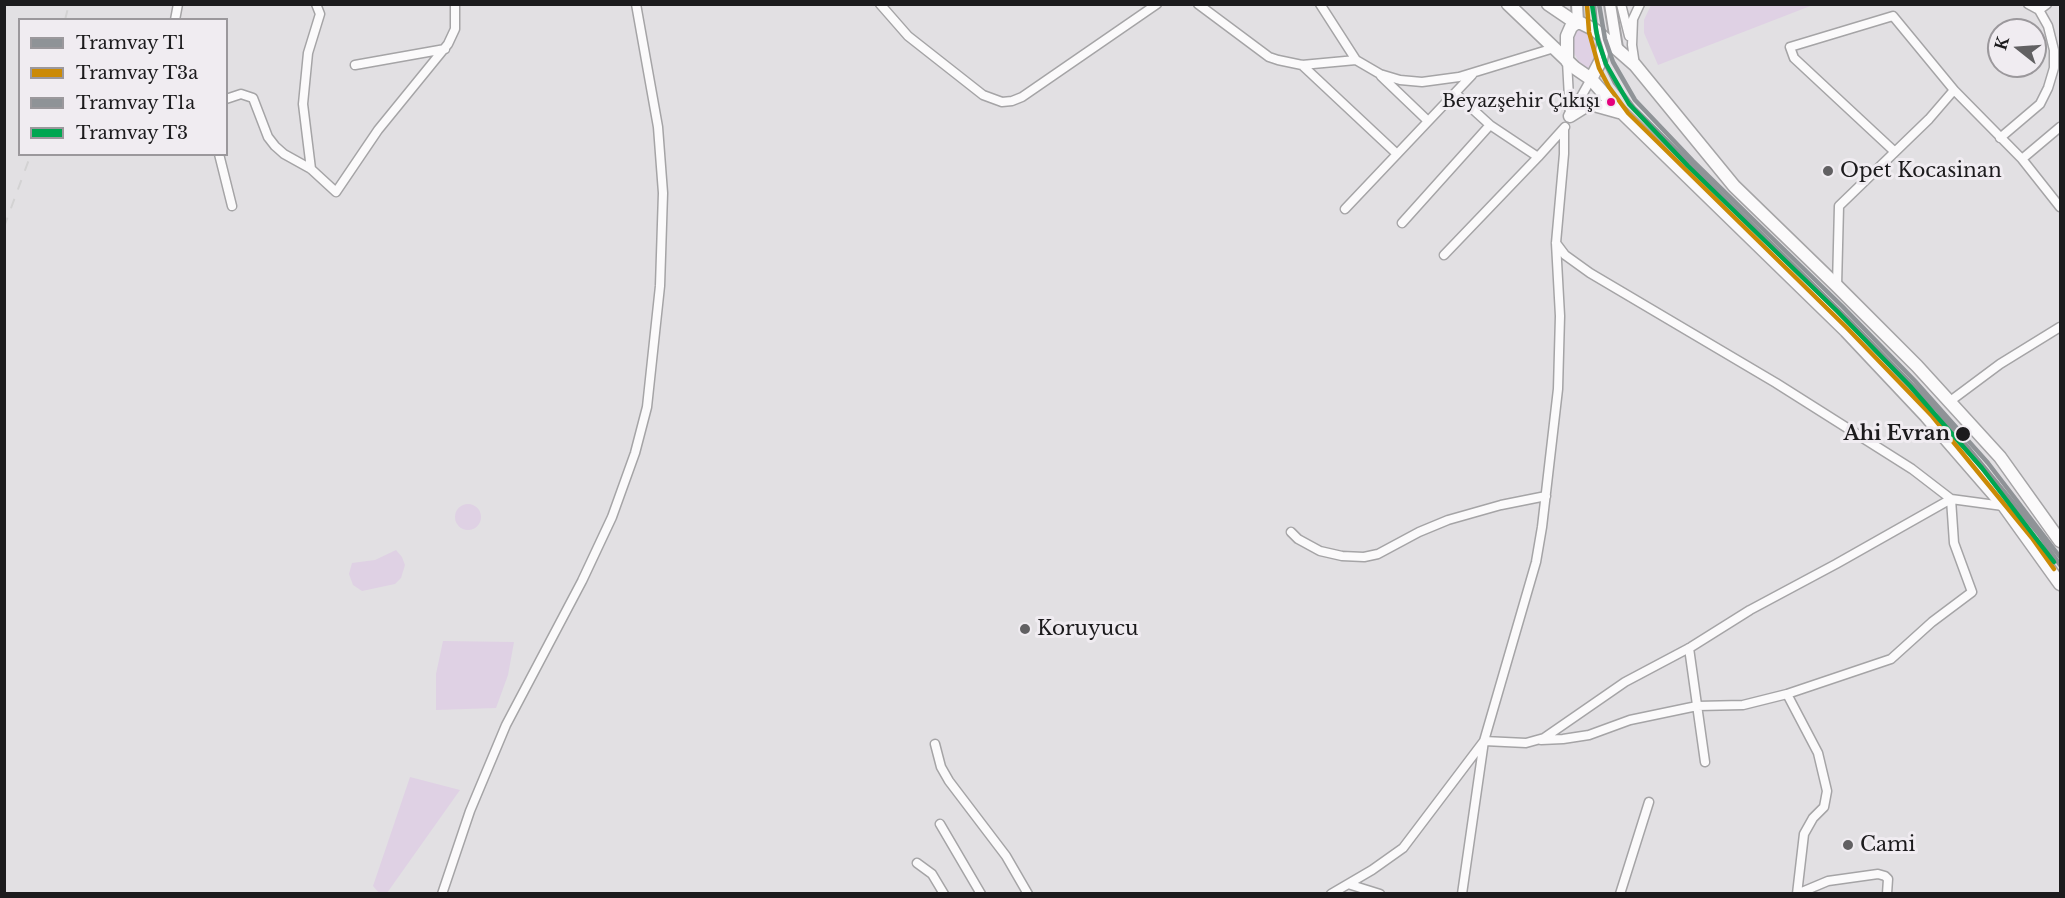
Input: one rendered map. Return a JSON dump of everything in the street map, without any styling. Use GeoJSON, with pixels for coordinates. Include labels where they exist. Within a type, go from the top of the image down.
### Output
{"type":"FeatureCollection","features":[{"type":"Feature","properties":{"kind":"highway"},"geometry":{"type":"LineString","coordinates":[[1508,4],[1567,61],[1591,79],[1622,113],[1846,331],[1926,416],[2004,506],[2061,584]]}},
{"type":"Feature","properties":{"kind":"highway"},"geometry":{"type":"LineString","coordinates":[[1548,4],[1574,21],[1590,27],[1635,65],[1734,186],[1917,366],[2000,457],[2061,541]]}},
{"type":"Feature","properties":{"kind":"highway"},"geometry":{"type":"LineString","coordinates":[[1567,61],[1567,36],[1574,21]]}},
{"type":"Feature","properties":{"kind":"highway"},"geometry":{"type":"LineString","coordinates":[[1591,79],[1601,60],[1604,38]]}},
{"type":"Feature","properties":{"kind":"highway"},"geometry":{"type":"LineString","coordinates":[[1570,116],[1586,106],[1594,105],[1622,113]]}},
{"type":"Feature","properties":{"kind":"main road"},"geometry":{"type":"LineString","coordinates":[[1574,21],[1577,4]]}},
{"type":"Feature","properties":{"kind":"main road"},"geometry":{"type":"LineString","coordinates":[[1610,4],[1617,48]]}},
{"type":"Feature","properties":{"kind":"street"},"geometry":{"type":"LineString","coordinates":[[310,169],[303,104],[308,53],[320,14],[316,4]]}},
{"type":"Feature","properties":{"kind":"street"},"geometry":{"type":"LineString","coordinates":[[228,98],[241,94],[253,98],[268,136],[275,146],[310,169],[336,192],[378,130],[445,49],[454,29],[455,4]]}},
{"type":"Feature","properties":{"kind":"street"},"geometry":{"type":"LineString","coordinates":[[442,894],[470,811],[506,725],[590,566],[612,517],[637,447],[647,407],[660,286],[663,171],[658,127],[636,4]]}},
{"type":"Feature","properties":{"kind":"street"},"geometry":{"type":"LineString","coordinates":[[880,4],[908,36],[983,95],[1002,102],[1022,97],[1157,4]]}},
{"type":"Feature","properties":{"kind":"street"},"geometry":{"type":"LineString","coordinates":[[1198,4],[1269,57],[1302,65],[1356,60]]}},
{"type":"Feature","properties":{"kind":"street"},"geometry":{"type":"LineString","coordinates":[[1320,4],[1356,60],[1377,72],[1400,80],[1422,82],[1472,75],[1554,48]]}},
{"type":"Feature","properties":{"kind":"street"},"geometry":{"type":"LineString","coordinates":[[1621,4],[1635,65]]}},
{"type":"Feature","properties":{"kind":"street"},"geometry":{"type":"LineString","coordinates":[[1632,45],[1633,19],[1640,4]]}},
{"type":"Feature","properties":{"kind":"street"},"geometry":{"type":"LineString","coordinates":[[2000,138],[2040,104],[2051,80],[2054,50],[2043,7],[2028,4]]}},
{"type":"Feature","properties":{"kind":"street"},"geometry":{"type":"LineString","coordinates":[[1895,152],[1794,58],[1790,47],[1893,16],[1954,90],[2022,159],[2061,207]]}},
{"type":"Feature","properties":{"kind":"street"},"geometry":{"type":"LineString","coordinates":[[355,65],[445,49]]}},
{"type":"Feature","properties":{"kind":"street"},"geometry":{"type":"LineString","coordinates":[[1567,61],[1570,116]]}},
{"type":"Feature","properties":{"kind":"street"},"geometry":{"type":"LineString","coordinates":[[1302,65],[1397,154]]}},
{"type":"Feature","properties":{"kind":"street"},"geometry":{"type":"LineString","coordinates":[[1377,72],[1428,121]]}},
{"type":"Feature","properties":{"kind":"street"},"geometry":{"type":"LineString","coordinates":[[1346,209],[1472,75]]}},
{"type":"Feature","properties":{"kind":"street"},"geometry":{"type":"LineString","coordinates":[[1444,255],[1564,129],[1591,79]]}},
{"type":"Feature","properties":{"kind":"street"},"geometry":{"type":"LineString","coordinates":[[1838,286],[1839,206],[1929,118],[1954,90]]}},
{"type":"Feature","properties":{"kind":"street"},"geometry":{"type":"LineString","coordinates":[[1455,93],[1490,125],[1539,157]]}},
{"type":"Feature","properties":{"kind":"street"},"geometry":{"type":"LineString","coordinates":[[1402,223],[1490,125]]}},
{"type":"Feature","properties":{"kind":"street"},"geometry":{"type":"LineString","coordinates":[[2022,159],[2061,127]]}},
{"type":"Feature","properties":{"kind":"street"},"geometry":{"type":"LineString","coordinates":[[1462,894],[1484,741],[1536,562],[1546,495],[1556,411],[1559,352],[1560,316],[1556,243],[1564,129]]}},
{"type":"Feature","properties":{"kind":"street"},"geometry":{"type":"LineString","coordinates":[[219,156],[232,207]]}},
{"type":"Feature","properties":{"kind":"street"},"geometry":{"type":"LineString","coordinates":[[1556,243],[1565,255],[1584,269],[1776,383],[1912,469],[1951,499],[2004,506]]}},
{"type":"Feature","properties":{"kind":"street"},"geometry":{"type":"LineString","coordinates":[[1949,402],[2000,364],[2061,327]]}},
{"type":"Feature","properties":{"kind":"street"},"geometry":{"type":"LineString","coordinates":[[1291,532],[1298,539],[1320,551],[1342,556],[1364,557],[1378,554],[1419,532],[1448,520],[1546,495]]}},
{"type":"Feature","properties":{"kind":"street"},"geometry":{"type":"LineString","coordinates":[[1484,741],[1526,743],[1549,735],[1625,682],[1951,499]]}},
{"type":"Feature","properties":{"kind":"street"},"geometry":{"type":"LineString","coordinates":[[1538,740],[1589,735],[1630,720],[1697,706],[1743,705],[1787,694],[1891,659],[1932,622],[1972,592],[1954,543],[1951,499]]}},
{"type":"Feature","properties":{"kind":"street"},"geometry":{"type":"LineString","coordinates":[[1689,648],[1705,762]]}},
{"type":"Feature","properties":{"kind":"street"},"geometry":{"type":"LineString","coordinates":[[1787,694],[1818,753],[1827,791],[1824,807],[1813,818],[1804,834],[1797,894],[1828,881],[1878,874],[1888,879],[1887,894]]}},
{"type":"Feature","properties":{"kind":"street"},"geometry":{"type":"LineString","coordinates":[[1331,894],[1403,848],[1484,741]]}},
{"type":"Feature","properties":{"kind":"street"},"geometry":{"type":"LineString","coordinates":[[935,744],[938,759],[949,781],[992,837],[1028,894]]}},
{"type":"Feature","properties":{"kind":"street"},"geometry":{"type":"LineString","coordinates":[[1620,894],[1649,802]]}},
{"type":"Feature","properties":{"kind":"street"},"geometry":{"type":"LineString","coordinates":[[940,824],[981,894]]}},
{"type":"Feature","properties":{"kind":"street"},"geometry":{"type":"LineString","coordinates":[[917,863],[932,874],[944,894]]}},
{"type":"Feature","properties":{"kind":"street"},"geometry":{"type":"LineString","coordinates":[[1348,884],[1380,894]]}},
{"type":"Feature","properties":{"kind":"shaded area"},"geometry":{"type":"Polygon","coordinates":[[[1651,4],[1813,5],[1658,65],[1644,33],[1644,20],[1651,4]]]}},
{"type":"Feature","properties":{"kind":"shaded area"},"geometry":{"type":"Polygon","coordinates":[[[1579,28],[1587,30],[1602,44],[1589,69],[1581,65],[1572,50],[1574,34],[1579,28]]]}},
{"type":"Feature","properties":{"kind":"shaded area"},"geometry":{"type":"Polygon","coordinates":[[[468,504],[477,508],[481,517],[477,526],[468,530],[459,526],[455,517],[459,508],[468,504]]]}},
{"type":"Feature","properties":{"kind":"shaded area"},"geometry":{"type":"Polygon","coordinates":[[[396,550],[405,565],[401,578],[395,584],[362,591],[353,585],[349,574],[352,563],[375,560],[396,550]]]}},
{"type":"Feature","properties":{"kind":"shaded area"},"geometry":{"type":"Polygon","coordinates":[[[443,641],[514,642],[508,675],[496,708],[436,710],[436,674],[443,641]]]}},
{"type":"Feature","properties":{"kind":"shaded area"},"geometry":{"type":"Polygon","coordinates":[[[410,777],[460,790],[387,893],[379,893],[373,886],[410,777]]]}},
{"type":"Feature","properties":{"kind":"railway"},"geometry":{"type":"LineString","coordinates":[[66,18],[69,4]]}},
{"type":"Feature","properties":{"kind":"railway"},"geometry":{"type":"LineString","coordinates":[[4,227],[30,156]]}},
{"type":"Feature","properties":{"kind":"tram line","name":"T1"},"geometry":{"type":"LineString","coordinates":[[1594,4],[1596,31],[1606,65],[1615,83],[1634,108],[1938,411],[2038,533],[2060,565]]}},
{"type":"Feature","properties":{"kind":"tram line","name":"T1a"},"geometry":{"type":"LineString","coordinates":[[1599,4],[1605,39],[1613,62],[1635,100],[1693,161],[1842,306],[1915,381],[1988,463],[2060,557]]}},
{"type":"Feature","properties":{"kind":"tram line","name":"T3a"},"geometry":{"type":"LineString","coordinates":[[1587,5],[1589,32],[1599,68],[1609,87],[1628,113],[1846,327],[1932,416],[2032,538],[2054,569]]}},
{"type":"Feature","properties":{"kind":"tram line","name":"T3"},"geometry":{"type":"LineString","coordinates":[[1592,5],[1598,41],[1606,64],[1629,104],[1688,166],[1837,311],[1910,386],[1982,468],[2054,562]]}},
{"type":"Feature","properties":{"kind":"place","name":"Beyazşehir Çıkışı"},"geometry":{"type":"Point","coordinates":[1611,102]}},
{"type":"Feature","properties":{"kind":"place","name":"Opet Kocasinan"},"geometry":{"type":"Point","coordinates":[1828,171]}},
{"type":"Feature","properties":{"kind":"place","name":"Ahi Evran"},"geometry":{"type":"Point","coordinates":[1963,434]}},
{"type":"Feature","properties":{"kind":"place","name":"Koruyucu"},"geometry":{"type":"Point","coordinates":[1025,629]}},
{"type":"Feature","properties":{"kind":"place","name":"Cami"},"geometry":{"type":"Point","coordinates":[1848,845]}}]}
